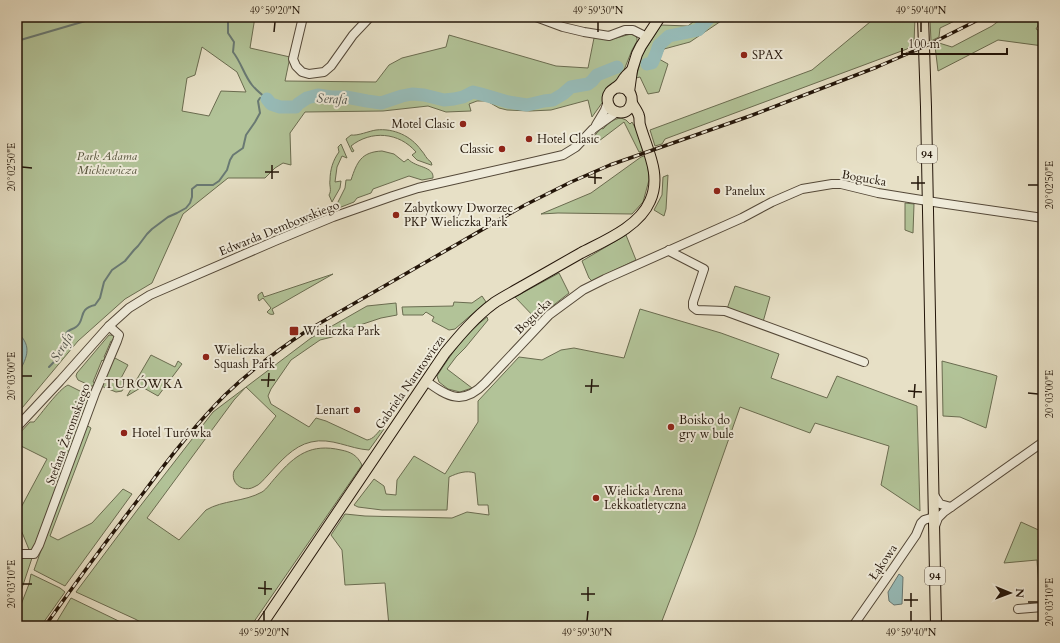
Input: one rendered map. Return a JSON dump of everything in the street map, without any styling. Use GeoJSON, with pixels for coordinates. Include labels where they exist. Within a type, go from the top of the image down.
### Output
{"type":"FeatureCollection","features":[{"type":"Feature","properties":{"kind":"main road"},"geometry":{"type":"LineString","coordinates":[[619,112],[628,109],[632,103],[632,95],[630,92],[632,70],[637,54],[660,17]]}},
{"type":"Feature","properties":{"kind":"main road","name":"94"},"geometry":{"type":"LineString","coordinates":[[923,17],[936,626]]}},
{"type":"Feature","properties":{"kind":"main road"},"geometry":{"type":"LineString","coordinates":[[632,70],[621,84],[610,93],[608,101],[611,108],[640,124]]}},
{"type":"Feature","properties":{"kind":"main road"},"geometry":{"type":"LineString","coordinates":[[615,88],[623,88],[630,92]]}},
{"type":"Feature","properties":{"kind":"main road","name":"Gabriela Narutowicza"},"geometry":{"type":"LineString","coordinates":[[260,626],[445,352],[456,339],[475,319],[495,303],[619,232],[634,222],[644,212],[651,201],[655,188],[655,174],[652,158],[640,124],[639,116],[632,103]]}},
{"type":"Feature","properties":{"kind":"street"},"geometry":{"type":"LineString","coordinates":[[17,21],[21,17]]}},
{"type":"Feature","properties":{"kind":"street"},"geometry":{"type":"LineString","coordinates":[[303,17],[293,59],[296,66],[302,72],[309,74],[324,72],[331,66],[353,36],[370,17]]}},
{"type":"Feature","properties":{"kind":"street"},"geometry":{"type":"LineString","coordinates":[[536,17],[563,27],[584,32],[609,36],[625,30],[633,30],[647,37]]}},
{"type":"Feature","properties":{"kind":"street","name":"Edwarda Dembowskiego"},"geometry":{"type":"LineString","coordinates":[[17,427],[109,326],[129,308],[150,295],[333,217],[413,190],[562,155],[576,147],[593,129],[605,110],[608,101]]}},
{"type":"Feature","properties":{"kind":"street","name":"Edwarda Dembowskiego"},"geometry":{"type":"LineString","coordinates":[[593,129],[619,112]]}},
{"type":"Feature","properties":{"kind":"street","name":"Bogucka"},"geometry":{"type":"LineString","coordinates":[[426,380],[439,390],[451,395],[464,397],[473,394],[485,384],[549,314],[583,290],[742,218],[795,192],[810,187],[841,184],[878,193],[1043,218]]}},
{"type":"Feature","properties":{"kind":"street"},"geometry":{"type":"LineString","coordinates":[[669,250],[704,269],[693,302],[693,307],[697,310],[725,311],[864,362]]}},
{"type":"Feature","properties":{"kind":"street","name":"Stefana Żeromskiego"},"geometry":{"type":"LineString","coordinates":[[17,554],[34,554],[39,546],[117,341],[118,335],[109,326]]}},
{"type":"Feature","properties":{"kind":"street"},"geometry":{"type":"LineString","coordinates":[[934,495],[940,504],[951,507],[1004,468],[1043,442]]}},
{"type":"Feature","properties":{"kind":"street","name":"Łąkowa"},"geometry":{"type":"LineString","coordinates":[[853,626],[916,535],[921,523],[924,520],[934,522],[951,507]]}},
{"type":"Feature","properties":{"kind":"street"},"geometry":{"type":"LineString","coordinates":[[1018,609],[1043,608]]}},
{"type":"Feature","properties":{"kind":"green space","name":"Park Adama Mickiewicza"},"geometry":{"type":"Polygon","coordinates":[[[29,17],[255,17],[250,48],[290,57],[285,81],[376,82],[389,65],[402,58],[446,47],[449,35],[556,66],[588,68],[594,38],[616,38],[631,34],[637,38],[637,41],[622,75],[592,117],[588,100],[551,110],[530,111],[507,110],[499,108],[487,101],[477,101],[469,104],[471,111],[446,112],[428,106],[383,111],[305,112],[290,133],[291,165],[283,163],[275,168],[265,178],[228,178],[183,214],[152,283],[125,299],[78,341],[17,414],[17,27],[29,17]],[[202,47],[195,75],[187,78],[182,111],[209,116],[221,91],[246,92],[237,72],[202,47]]]}},
{"type":"Feature","properties":{"kind":"green space"},"geometry":{"type":"Polygon","coordinates":[[[699,17],[727,17],[690,42],[664,49],[659,59],[668,64],[659,92],[648,94],[640,77],[636,78],[642,55],[661,25],[688,26],[699,17]]]}},
{"type":"Feature","properties":{"kind":"green space"},"geometry":{"type":"Polygon","coordinates":[[[876,17],[915,17],[914,43],[907,49],[665,139],[662,144],[655,146],[650,130],[812,70],[876,17]]]}},
{"type":"Feature","properties":{"kind":"green space"},"geometry":{"type":"Polygon","coordinates":[[[939,17],[963,17],[940,28],[939,37],[931,41],[930,20],[939,17]]]}},
{"type":"Feature","properties":{"kind":"green space"},"geometry":{"type":"Polygon","coordinates":[[[1004,17],[1043,17],[1036,29],[1043,33],[1043,46],[998,40],[938,71],[935,46],[939,43],[952,47],[992,26],[1004,17]]]}},
{"type":"Feature","properties":{"kind":"green space"},"geometry":{"type":"Polygon","coordinates":[[[621,118],[630,124],[632,122],[645,150],[639,152],[624,122],[595,144],[592,139],[601,128],[603,129],[611,122],[621,118]]]}},
{"type":"Feature","properties":{"kind":"green space"},"geometry":{"type":"Polygon","coordinates":[[[376,130],[389,130],[407,137],[417,145],[432,165],[417,160],[412,155],[416,152],[409,145],[393,137],[367,137],[351,146],[354,151],[352,152],[346,139],[351,135],[376,130]]]}},
{"type":"Feature","properties":{"kind":"green space"},"geometry":{"type":"Polygon","coordinates":[[[341,144],[347,158],[342,156],[337,167],[335,182],[341,181],[340,188],[332,202],[329,195],[331,173],[339,152],[338,147],[341,144]]]}},
{"type":"Feature","properties":{"kind":"green space"},"geometry":{"type":"Polygon","coordinates":[[[382,151],[394,154],[404,162],[408,159],[415,164],[428,169],[433,174],[433,178],[422,180],[409,176],[373,189],[371,193],[357,198],[354,202],[336,209],[345,188],[346,180],[351,180],[355,168],[361,159],[369,153],[382,151]]]}},
{"type":"Feature","properties":{"kind":"green space"},"geometry":{"type":"Polygon","coordinates":[[[647,155],[649,180],[643,202],[632,214],[541,214],[591,193],[641,157],[647,155]]]}},
{"type":"Feature","properties":{"kind":"green space"},"geometry":{"type":"Polygon","coordinates":[[[668,175],[666,209],[664,216],[654,210],[662,195],[663,177],[668,175]]]}},
{"type":"Feature","properties":{"kind":"green space"},"geometry":{"type":"Polygon","coordinates":[[[905,203],[914,204],[913,233],[905,230],[905,203]]]}},
{"type":"Feature","properties":{"kind":"green space"},"geometry":{"type":"Polygon","coordinates":[[[626,235],[636,260],[592,281],[589,278],[582,261],[626,235]]]}},
{"type":"Feature","properties":{"kind":"green space"},"geometry":{"type":"Polygon","coordinates":[[[559,273],[569,293],[536,319],[515,297],[559,273]]]}},
{"type":"Feature","properties":{"kind":"green space"},"geometry":{"type":"Polygon","coordinates":[[[333,274],[272,309],[274,314],[267,312],[271,308],[263,298],[259,301],[258,295],[262,292],[264,297],[333,274]]]}},
{"type":"Feature","properties":{"kind":"green space"},"geometry":{"type":"Polygon","coordinates":[[[735,286],[770,297],[763,322],[727,309],[735,286]]]}},
{"type":"Feature","properties":{"kind":"green space"},"geometry":{"type":"Polygon","coordinates":[[[482,296],[486,302],[455,329],[449,330],[432,321],[434,317],[426,312],[423,315],[403,315],[402,307],[453,306],[454,302],[472,303],[482,296]]]}},
{"type":"Feature","properties":{"kind":"green space"},"geometry":{"type":"Polygon","coordinates":[[[396,303],[397,315],[381,318],[354,327],[332,337],[320,340],[291,360],[271,389],[268,396],[271,404],[309,427],[316,418],[326,421],[367,440],[374,437],[382,428],[384,429],[369,450],[326,441],[304,444],[287,455],[258,485],[248,489],[240,487],[235,483],[233,476],[234,471],[276,416],[246,387],[311,338],[367,306],[396,303]]]}},
{"type":"Feature","properties":{"kind":"green space"},"geometry":{"type":"Polygon","coordinates":[[[640,309],[721,333],[779,354],[771,378],[827,398],[837,376],[917,406],[920,511],[881,485],[889,446],[815,423],[810,433],[740,407],[695,535],[660,626],[389,626],[385,583],[345,585],[342,550],[331,535],[345,514],[365,516],[452,518],[467,512],[489,515],[488,505],[478,505],[475,473],[468,472],[459,473],[449,477],[447,510],[382,510],[358,507],[354,505],[374,479],[384,486],[386,494],[396,495],[397,480],[414,456],[445,474],[478,422],[478,401],[519,357],[542,360],[561,350],[574,348],[624,358],[640,309]]]}},
{"type":"Feature","properties":{"kind":"green space"},"geometry":{"type":"Polygon","coordinates":[[[487,317],[488,320],[447,369],[472,388],[460,392],[448,389],[439,382],[437,376],[459,344],[479,323],[487,317]]]}},
{"type":"Feature","properties":{"kind":"green space"},"geometry":{"type":"Polygon","coordinates":[[[109,335],[114,337],[115,342],[111,341],[104,357],[105,358],[103,361],[102,360],[93,382],[97,384],[95,386],[91,386],[78,380],[76,376],[77,373],[109,335]]]}},
{"type":"Feature","properties":{"kind":"green space"},"geometry":{"type":"Polygon","coordinates":[[[151,355],[175,367],[178,361],[182,364],[158,396],[142,387],[127,396],[151,355]]]}},
{"type":"Feature","properties":{"kind":"green space"},"geometry":{"type":"Polygon","coordinates":[[[113,357],[128,365],[120,380],[126,383],[122,391],[116,392],[101,386],[113,357]]]}},
{"type":"Feature","properties":{"kind":"green space"},"geometry":{"type":"Polygon","coordinates":[[[942,361],[997,376],[986,428],[960,417],[943,416],[942,361]]]}},
{"type":"Feature","properties":{"kind":"green space"},"geometry":{"type":"Polygon","coordinates":[[[68,385],[92,397],[36,547],[30,552],[17,520],[17,515],[47,459],[17,444],[17,436],[30,422],[34,422],[55,396],[68,385]]]}},
{"type":"Feature","properties":{"kind":"green space"},"geometry":{"type":"Polygon","coordinates":[[[246,387],[234,400],[147,518],[179,540],[206,510],[219,504],[248,498],[262,492],[283,469],[304,453],[321,448],[341,450],[353,454],[362,465],[251,626],[148,626],[76,592],[213,412],[246,387]]]}},
{"type":"Feature","properties":{"kind":"green space"},"geometry":{"type":"Polygon","coordinates":[[[86,425],[91,428],[50,536],[58,540],[92,523],[123,489],[132,494],[65,586],[34,570],[86,425]]]}},
{"type":"Feature","properties":{"kind":"green space"},"geometry":{"type":"Polygon","coordinates":[[[1021,522],[1043,532],[1043,604],[1040,604],[1037,560],[1004,563],[1021,522]]]}},
{"type":"Feature","properties":{"kind":"green space"},"geometry":{"type":"Polygon","coordinates":[[[17,556],[32,558],[17,603],[17,556]]]}},
{"type":"Feature","properties":{"kind":"green space"},"geometry":{"type":"Polygon","coordinates":[[[31,574],[65,592],[41,626],[17,626],[17,615],[29,584],[31,574]]]}},
{"type":"Feature","properties":{"kind":"green space"},"geometry":{"type":"Polygon","coordinates":[[[71,598],[129,626],[54,626],[71,598]]]}},
{"type":"Feature","properties":{"kind":"water"},"geometry":{"type":"Polygon","coordinates":[[[17,332],[25,343],[27,353],[17,376],[17,332]]]}},
{"type":"Feature","properties":{"kind":"water"},"geometry":{"type":"Polygon","coordinates":[[[899,574],[903,577],[902,604],[894,605],[889,601],[888,592],[899,574]]]}},
{"type":"Feature","properties":{"kind":"waterway"},"geometry":{"type":"LineString","coordinates":[[17,41],[99,17]]}},
{"type":"Feature","properties":{"kind":"waterway"},"geometry":{"type":"LineString","coordinates":[[230,17],[228,22],[228,33],[234,42],[233,52],[249,81],[255,89],[266,98]]}},
{"type":"Feature","properties":{"kind":"waterway","name":"Serafa"},"geometry":{"type":"LineString","coordinates":[[647,64],[652,63],[659,45],[669,36],[698,30],[710,17]]}},
{"type":"Feature","properties":{"kind":"waterway","name":"Serafa"},"geometry":{"type":"LineString","coordinates":[[267,99],[271,104],[280,107],[296,107],[307,98],[318,95],[346,97],[381,103],[412,94],[424,95],[444,100],[463,97],[473,92],[508,102],[527,105],[553,100],[571,87],[588,84],[597,75],[617,67]]}},
{"type":"Feature","properties":{"kind":"waterway","name":"Serafa"},"geometry":{"type":"LineString","coordinates":[[49,367],[61,352],[67,332],[79,324],[86,309],[95,305],[100,298],[104,282],[112,270],[125,261],[152,229],[168,217],[186,208],[192,197],[192,189],[197,185],[213,185],[219,181],[227,170],[233,155],[243,148],[246,135],[260,113],[258,101],[260,98],[267,99]]}},
{"type":"Feature","properties":{"kind":"railway"},"geometry":{"type":"LineString","coordinates":[[45,626],[163,467],[203,418],[225,395],[255,368],[308,330],[525,205],[571,182],[610,165],[750,116],[877,67],[930,44],[984,17]]}},
{"type":"Feature","properties":{"kind":"place","name":"SPAX"},"geometry":{"type":"Point","coordinates":[744,55]}},
{"type":"Feature","properties":{"kind":"place","name":"Motel Clasic"},"geometry":{"type":"Point","coordinates":[463,124]}},
{"type":"Feature","properties":{"kind":"place","name":"Hotel Clasic"},"geometry":{"type":"Point","coordinates":[529,139]}},
{"type":"Feature","properties":{"kind":"place","name":"Classic"},"geometry":{"type":"Point","coordinates":[502,149]}},
{"type":"Feature","properties":{"kind":"place","name":"Panelux"},"geometry":{"type":"Point","coordinates":[717,191]}},
{"type":"Feature","properties":{"kind":"place","name":"Zabytkowy Dworzec PKP Wieliczka Park"},"geometry":{"type":"Point","coordinates":[396,215]}},
{"type":"Feature","properties":{"kind":"place","name":"Wieliczka Park"},"geometry":{"type":"Point","coordinates":[294,331]}},
{"type":"Feature","properties":{"kind":"place","name":"Wieliczka Squash Park"},"geometry":{"type":"Point","coordinates":[206,357]}},
{"type":"Feature","properties":{"kind":"place","name":"Lenart"},"geometry":{"type":"Point","coordinates":[357,410]}},
{"type":"Feature","properties":{"kind":"place","name":"Boisko do gry w bule"},"geometry":{"type":"Point","coordinates":[671,427]}},
{"type":"Feature","properties":{"kind":"place","name":"Hotel Turówka"},"geometry":{"type":"Point","coordinates":[124,433]}},
{"type":"Feature","properties":{"kind":"place","name":"Wielicka Arena Lekkoatletyczna"},"geometry":{"type":"Point","coordinates":[596,498]}},
{"type":"Feature","properties":{"kind":"district","name":"TURÓWKA"},"geometry":{"type":"Point","coordinates":[144,383]}}]}
